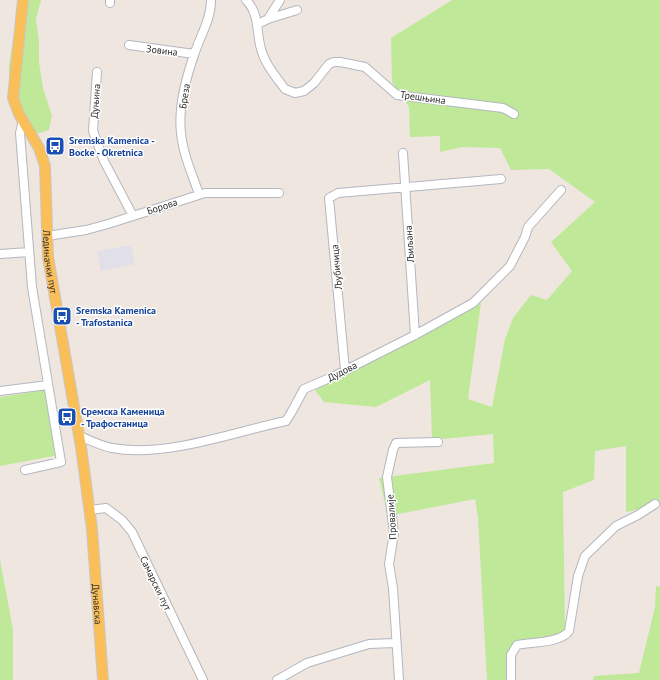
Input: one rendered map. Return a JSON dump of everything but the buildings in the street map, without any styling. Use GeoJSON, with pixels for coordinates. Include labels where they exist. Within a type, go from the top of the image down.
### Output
{"type":"FeatureCollection","features":[{"type":"Feature","properties":{"kind":"main road","name":"Лединачки пут"},"geometry":{"type":"LineString","coordinates":[[23,0],[13,92],[16,109],[37,144],[45,166],[50,280],[78,435],[92,529]]}},
{"type":"Feature","properties":{"kind":"main road","name":"Дунавска"},"geometry":{"type":"LineString","coordinates":[[92,529],[103,680]]}},
{"type":"Feature","properties":{"kind":"street","name":"Бреза"},"geometry":{"type":"LineString","coordinates":[[199,194],[183,146],[180,122],[185,82],[194,54],[209,19],[211,0]]}},
{"type":"Feature","properties":{"kind":"street","name":"Трешњина"},"geometry":{"type":"LineString","coordinates":[[246,0],[253,9],[258,24],[261,50],[266,62],[285,89],[290,92],[304,91],[314,83],[329,64],[340,62],[365,67],[397,95],[503,108],[514,114]]}},
{"type":"Feature","properties":{"kind":"street"},"geometry":{"type":"LineString","coordinates":[[268,18],[280,0]]}},
{"type":"Feature","properties":{"kind":"street"},"geometry":{"type":"LineString","coordinates":[[258,24],[268,18],[297,10]]}},
{"type":"Feature","properties":{"kind":"street","name":"Зовина"},"geometry":{"type":"LineString","coordinates":[[129,46],[194,54]]}},
{"type":"Feature","properties":{"kind":"street","name":"Дуњина"},"geometry":{"type":"LineString","coordinates":[[97,72],[93,124],[96,140],[113,179],[133,216]]}},
{"type":"Feature","properties":{"kind":"street"},"geometry":{"type":"LineString","coordinates":[[23,120],[20,133],[32,287],[61,462],[25,470]]}},
{"type":"Feature","properties":{"kind":"street","name":"Љиљана"},"geometry":{"type":"LineString","coordinates":[[403,153],[415,335]]}},
{"type":"Feature","properties":{"kind":"street"},"geometry":{"type":"LineString","coordinates":[[405,188],[501,179]]}},
{"type":"Feature","properties":{"kind":"street","name":"Љубичица"},"geometry":{"type":"LineString","coordinates":[[345,370],[330,198],[338,193],[405,188]]}},
{"type":"Feature","properties":{"kind":"street","name":"Дудова"},"geometry":{"type":"LineString","coordinates":[[78,435],[111,448],[151,451],[181,446],[286,421],[304,389],[464,310],[488,290],[510,266],[526,237],[528,228],[561,190]]}},
{"type":"Feature","properties":{"kind":"street","name":"Борова"},"geometry":{"type":"LineString","coordinates":[[47,236],[86,230],[199,194],[279,193]]}},
{"type":"Feature","properties":{"kind":"street"},"geometry":{"type":"LineString","coordinates":[[0,254],[29,252]]}},
{"type":"Feature","properties":{"kind":"street"},"geometry":{"type":"LineString","coordinates":[[0,391],[48,385]]}},
{"type":"Feature","properties":{"kind":"street","name":"Провалије"},"geometry":{"type":"LineString","coordinates":[[399,680],[395,643],[393,588],[389,564],[394,533],[387,477],[396,443],[438,442]]}},
{"type":"Feature","properties":{"kind":"street"},"geometry":{"type":"LineString","coordinates":[[511,680],[512,655],[514,648],[517,645],[558,639],[567,634],[569,631],[578,576],[585,556],[616,526],[638,515],[655,504]]}},
{"type":"Feature","properties":{"kind":"street","name":"Самарски пут"},"geometry":{"type":"LineString","coordinates":[[90,510],[106,508],[119,517],[132,532],[204,680]]}},
{"type":"Feature","properties":{"kind":"street"},"geometry":{"type":"LineString","coordinates":[[277,680],[307,663],[369,644],[395,643]]}},
{"type":"Feature","properties":{"kind":"shaded area"},"geometry":{"type":"Polygon","coordinates":[[[131,245],[135,264],[101,271],[97,251],[131,245]]]}},
{"type":"Feature","properties":{"kind":"green space"},"geometry":{"type":"Polygon","coordinates":[[[19,0],[41,0],[36,19],[39,42],[39,62],[43,88],[52,116],[49,130],[36,134],[25,121],[17,124],[9,87],[9,66],[19,0]]]}},
{"type":"Feature","properties":{"kind":"green space"},"geometry":{"type":"Polygon","coordinates":[[[452,0],[660,0],[660,505],[626,512],[626,446],[595,451],[594,480],[563,492],[565,632],[516,647],[509,680],[487,680],[478,518],[475,499],[388,516],[379,478],[494,463],[493,434],[432,440],[430,380],[376,407],[324,402],[315,390],[409,343],[481,303],[468,399],[492,407],[505,339],[513,318],[531,295],[547,300],[572,271],[551,242],[595,202],[549,169],[511,170],[500,148],[462,147],[440,152],[440,136],[410,137],[409,107],[392,82],[391,38],[452,0]]]}},
{"type":"Feature","properties":{"kind":"green space"},"geometry":{"type":"Polygon","coordinates":[[[53,389],[64,454],[0,466],[0,397],[53,389]]]}},
{"type":"Feature","properties":{"kind":"green space"},"geometry":{"type":"Polygon","coordinates":[[[0,559],[13,630],[13,680],[0,680],[0,559]]]}},
{"type":"Feature","properties":{"kind":"green space"},"geometry":{"type":"Polygon","coordinates":[[[656,586],[660,587],[660,680],[593,680],[594,676],[639,673],[655,607],[656,586]]]}},
{"type":"Feature","properties":{"kind":"place","name":"Sremska Kamenica - Bocke - Okretnica"},"geometry":{"type":"Point","coordinates":[55,146]}},
{"type":"Feature","properties":{"kind":"place","name":"Sremska Kamenica - Trafostanica"},"geometry":{"type":"Point","coordinates":[62,316]}},
{"type":"Feature","properties":{"kind":"place","name":"Сремска Каменица - Трафостаница"},"geometry":{"type":"Point","coordinates":[67,417]}}]}
